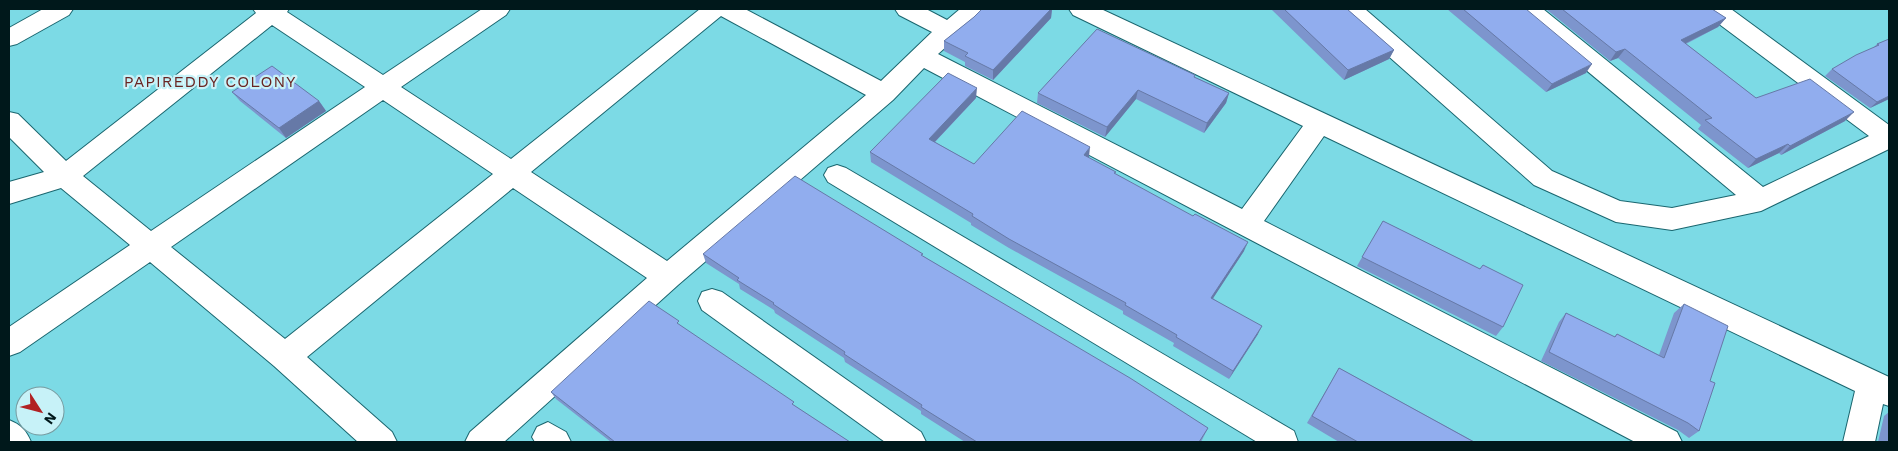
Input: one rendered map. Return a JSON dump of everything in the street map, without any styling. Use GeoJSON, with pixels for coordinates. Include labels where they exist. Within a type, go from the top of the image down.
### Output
{"type":"FeatureCollection","features":[{"type":"Feature","properties":{"kind":"street"},"geometry":{"type":"LineString","coordinates":[[9,38],[61,9]]}},
{"type":"Feature","properties":{"kind":"street"},"geometry":{"type":"LineString","coordinates":[[9,343],[498,9]]}},
{"type":"Feature","properties":{"kind":"street"},"geometry":{"type":"LineString","coordinates":[[285,358],[715,9]]}},
{"type":"Feature","properties":{"kind":"street"},"geometry":{"type":"LineString","coordinates":[[726,9],[884,94]]}},
{"type":"Feature","properties":{"kind":"street"},"geometry":{"type":"LineString","coordinates":[[907,9],[949,31]]}},
{"type":"Feature","properties":{"kind":"street"},"geometry":{"type":"LineString","coordinates":[[481,442],[668,277],[884,94],[921,56],[974,9]]}},
{"type":"Feature","properties":{"kind":"street"},"geometry":{"type":"LineString","coordinates":[[1081,9],[1881,388],[1859,442]]}},
{"type":"Feature","properties":{"kind":"street"},"geometry":{"type":"LineString","coordinates":[[1350,9],[1543,178],[1616,211],[1672,219],[1761,200],[1889,138],[1715,9]]}},
{"type":"Feature","properties":{"kind":"street"},"geometry":{"type":"LineString","coordinates":[[1528,9],[1761,200]]}},
{"type":"Feature","properties":{"kind":"street"},"geometry":{"type":"LineString","coordinates":[[9,193],[65,176],[271,10],[668,277]]}},
{"type":"Feature","properties":{"kind":"street"},"geometry":{"type":"LineString","coordinates":[[921,56],[1666,442]]}},
{"type":"Feature","properties":{"kind":"street"},"geometry":{"type":"LineString","coordinates":[[9,121],[65,176],[285,358],[381,442]]}},
{"type":"Feature","properties":{"kind":"street"},"geometry":{"type":"LineString","coordinates":[[1247,224],[1320,122]]}},
{"type":"Feature","properties":{"kind":"street"},"geometry":{"type":"LineString","coordinates":[[837,175],[1283,442]]}},
{"type":"Feature","properties":{"kind":"street"},"geometry":{"type":"LineString","coordinates":[[712,301],[910,442]]}},
{"type":"Feature","properties":{"kind":"street"},"geometry":{"type":"LineString","coordinates":[[9,435],[15,442]]}},
{"type":"Feature","properties":{"kind":"building"},"geometry":{"type":"Polygon","coordinates":[[[982,9],[1051,9],[993,70],[965,56],[968,53],[944,41],[982,9]]]}},
{"type":"Feature","properties":{"kind":"building"},"geometry":{"type":"Polygon","coordinates":[[[1284,9],[1347,9],[1394,50],[1348,70],[1284,9]]]}},
{"type":"Feature","properties":{"kind":"building"},"geometry":{"type":"Polygon","coordinates":[[[1463,9],[1526,9],[1592,64],[1552,84],[1463,9]]]}},
{"type":"Feature","properties":{"kind":"building"},"geometry":{"type":"Polygon","coordinates":[[[1562,9],[1712,9],[1726,18],[1681,40],[1756,98],[1810,79],[1854,112],[1790,146],[1788,144],[1756,159],[1705,120],[1712,118],[1625,49],[1616,52],[1562,9]]]}},
{"type":"Feature","properties":{"kind":"building"},"geometry":{"type":"Polygon","coordinates":[[[1097,29],[1229,93],[1207,123],[1138,90],[1107,127],[1038,93],[1097,29]]]}},
{"type":"Feature","properties":{"kind":"building"},"geometry":{"type":"Polygon","coordinates":[[[1889,39],[1889,96],[1877,102],[1832,69],[1856,55],[1889,39]]]}},
{"type":"Feature","properties":{"kind":"building"},"geometry":{"type":"Polygon","coordinates":[[[272,66],[319,101],[279,128],[232,92],[272,66]]]}},
{"type":"Feature","properties":{"kind":"building"},"geometry":{"type":"Polygon","coordinates":[[[948,73],[977,88],[929,139],[974,164],[1022,111],[1090,147],[1084,155],[1116,172],[1114,173],[1193,216],[1195,214],[1248,242],[1211,298],[1262,326],[1233,371],[1176,337],[1177,335],[1125,305],[1126,303],[1009,239],[972,216],[973,214],[870,152],[948,73]]]}},
{"type":"Feature","properties":{"kind":"building"},"geometry":{"type":"Polygon","coordinates":[[[795,176],[923,254],[921,255],[1130,378],[1208,428],[1199,442],[977,442],[921,407],[922,405],[844,354],[845,352],[737,280],[739,278],[703,254],[795,176]]]}},
{"type":"Feature","properties":{"kind":"building"},"geometry":{"type":"Polygon","coordinates":[[[1383,221],[1480,269],[1483,265],[1523,285],[1503,327],[1362,257],[1383,221]]]}},
{"type":"Feature","properties":{"kind":"building"},"geometry":{"type":"Polygon","coordinates":[[[649,301],[679,321],[677,323],[794,402],[792,404],[850,442],[615,442],[551,392],[649,301]]]}},
{"type":"Feature","properties":{"kind":"building"},"geometry":{"type":"Polygon","coordinates":[[[1684,304],[1728,326],[1710,381],[1715,383],[1699,431],[1688,423],[1549,352],[1566,313],[1615,337],[1617,334],[1664,358],[1684,304]]]}},
{"type":"Feature","properties":{"kind":"building"},"geometry":{"type":"Polygon","coordinates":[[[1339,368],[1474,442],[1358,442],[1312,416],[1339,368]]]}},
{"type":"Feature","properties":{"kind":"district","name":"PAPIREDDY COLONY"},"geometry":{"type":"Point","coordinates":[210,81]}}]}
